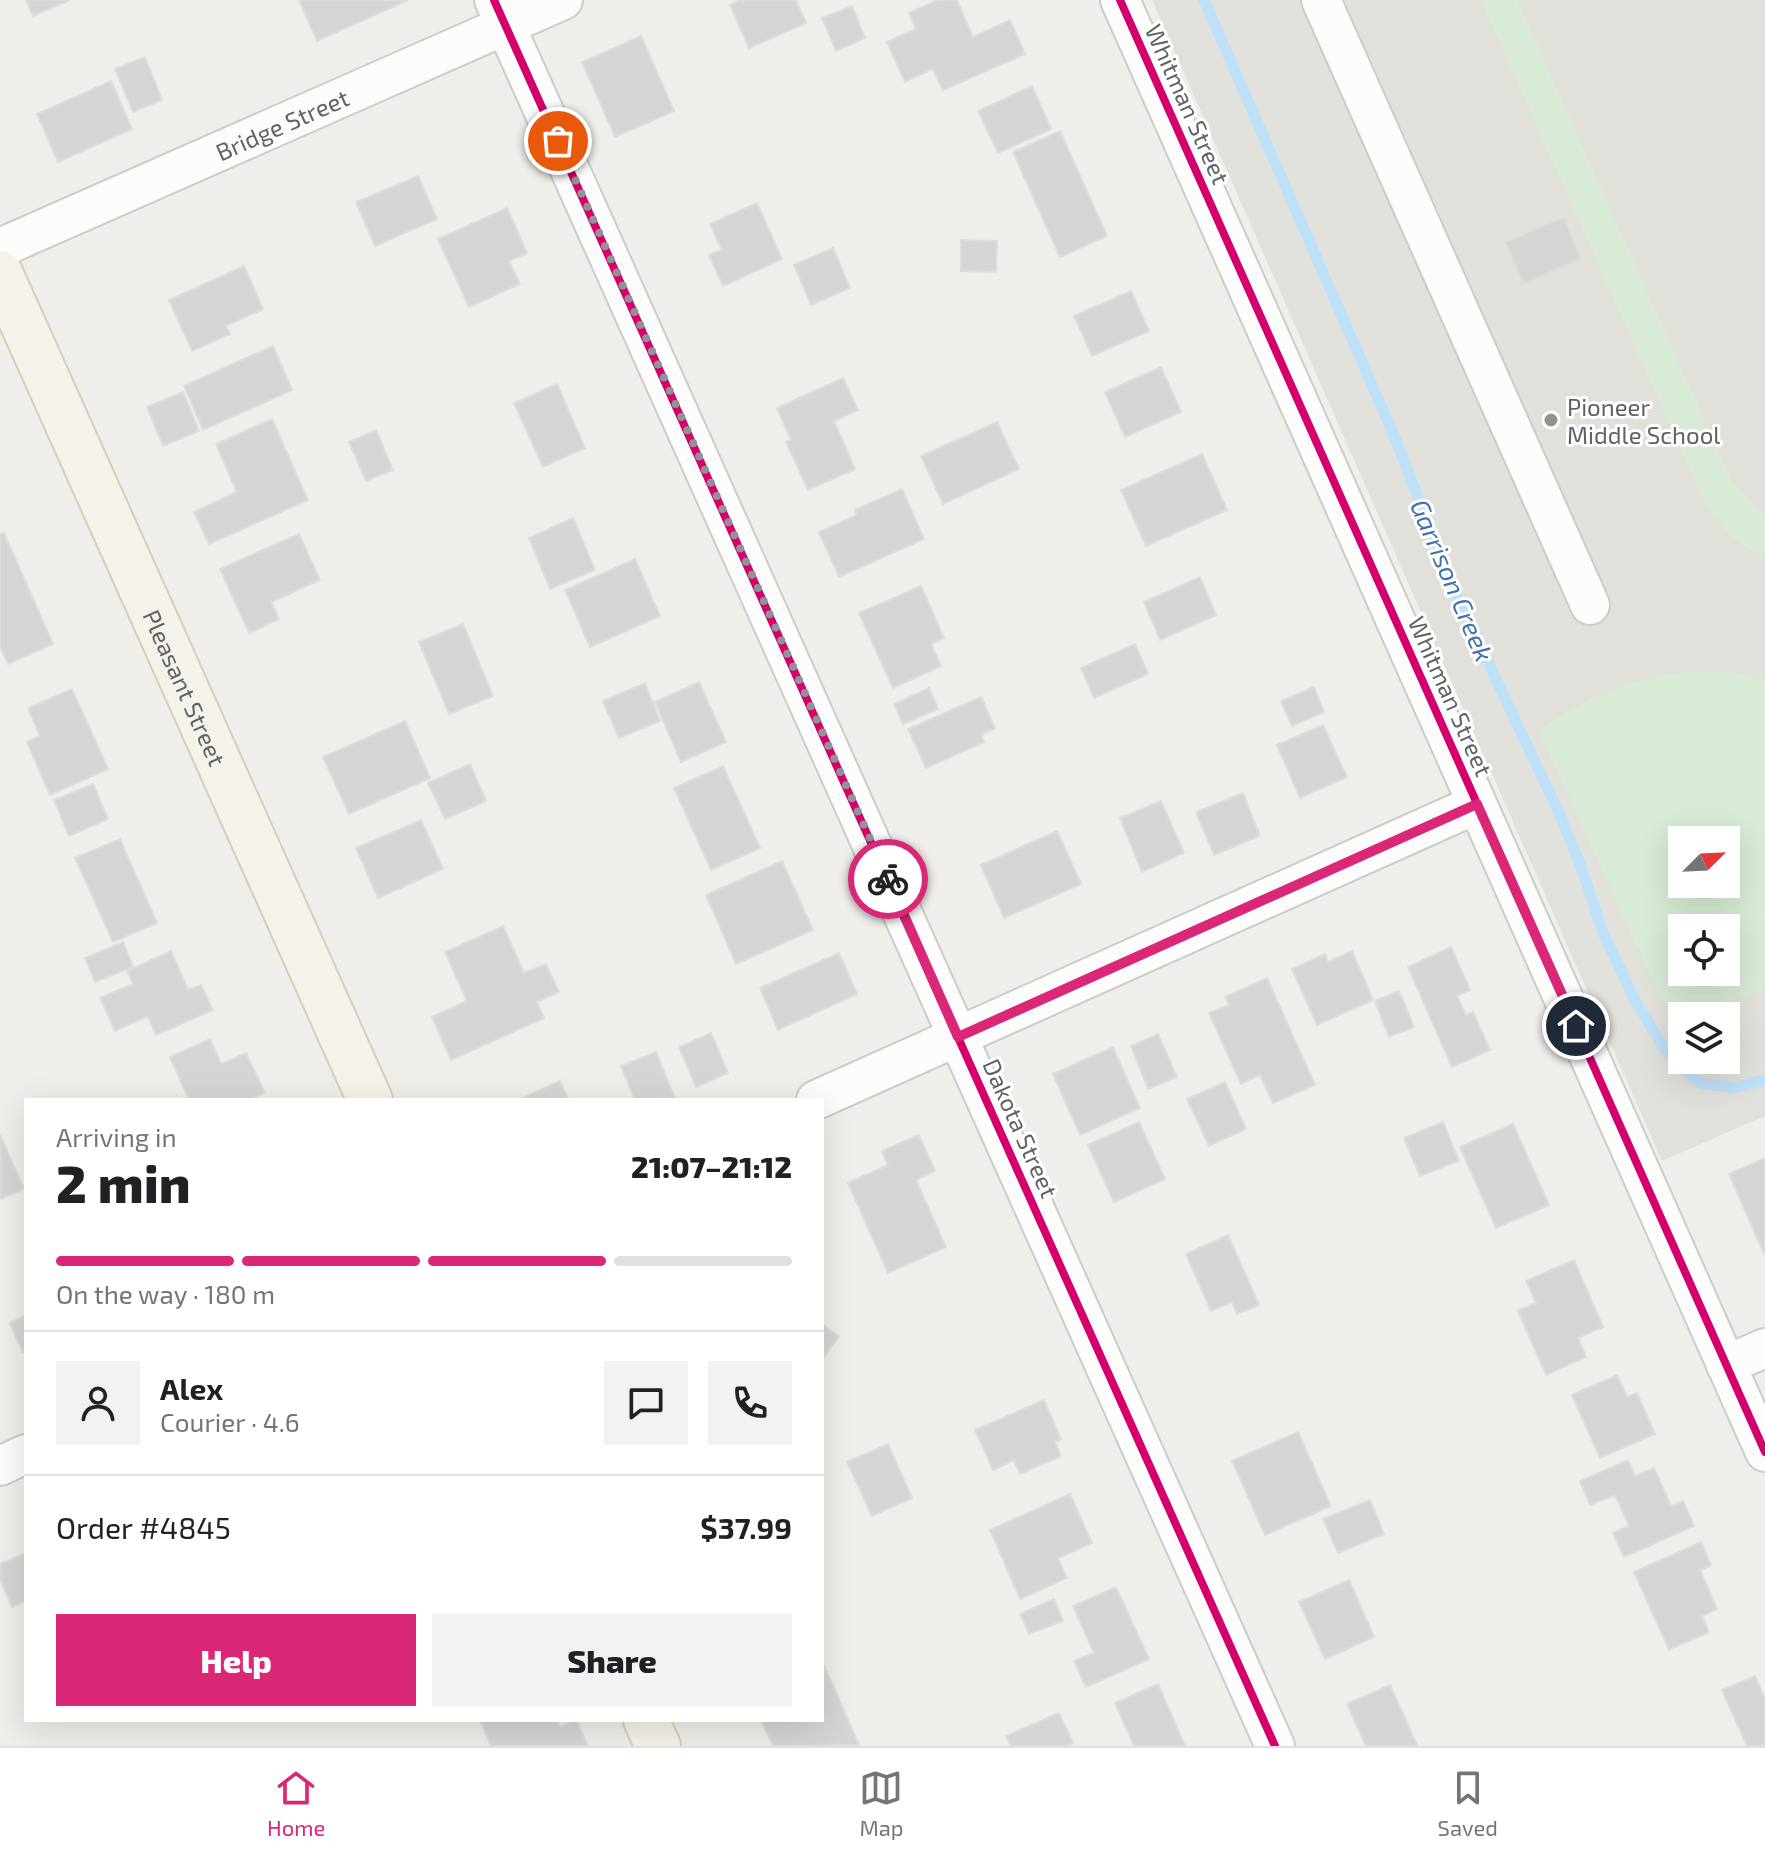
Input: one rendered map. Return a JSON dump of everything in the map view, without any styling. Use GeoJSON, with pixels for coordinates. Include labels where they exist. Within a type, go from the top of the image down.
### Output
{"type":"FeatureCollection","features":[{"type":"Feature","properties":{"kind":"main road","name":"Pleasant Street"},"geometry":{"type":"LineString","coordinates":[[0,273],[369,1098]]}},
{"type":"Feature","properties":{"kind":"main road"},"geometry":{"type":"LineString","coordinates":[[647,1722],[658,1746]]}},
{"type":"Feature","properties":{"kind":"street","name":"Bridge Street"},"geometry":{"type":"LineString","coordinates":[[0,248],[500,13],[563,0]]}},
{"type":"Feature","properties":{"kind":"street","name":"Whitman Street"},"geometry":{"type":"LineString","coordinates":[[1120,0],[1765,1452]]}},
{"type":"Feature","properties":{"kind":"street"},"geometry":{"type":"LineString","coordinates":[[1321,0],[1590,605]]}},
{"type":"Feature","properties":{"kind":"street","name":"Dakota Street"},"geometry":{"type":"LineString","coordinates":[[500,13],[1275,1746]]}},
{"type":"Feature","properties":{"kind":"street"},"geometry":{"type":"LineString","coordinates":[[821,1098],[1477,804]]}},
{"type":"Feature","properties":{"kind":"street"},"geometry":{"type":"LineString","coordinates":[[1726,1365],[1765,1348]]}},
{"type":"Feature","properties":{"kind":"street"},"geometry":{"type":"LineString","coordinates":[[0,1466],[24,1455]]}},
{"type":"Feature","properties":{"kind":"shaded area","name":"Pioneer Middle School"},"geometry":{"type":"Polygon","coordinates":[[[1152,0],[1765,0],[1765,1116],[1662,1161],[1152,0]]]}},
{"type":"Feature","properties":{"kind":"green space"},"geometry":{"type":"Polygon","coordinates":[[[1481,0],[1517,0],[1731,480],[1765,516],[1765,556],[1728,533],[1702,497],[1481,0]]]}},
{"type":"Feature","properties":{"kind":"green space"},"geometry":{"type":"Polygon","coordinates":[[[1695,671],[1729,672],[1765,679],[1765,988],[1731,1002],[1662,1001],[1539,731],[1594,697],[1651,678],[1695,671]]]}},
{"type":"Feature","properties":{"kind":"building"},"geometry":{"type":"Polygon","coordinates":[[[26,0],[70,0],[33,16],[26,0]]]}},
{"type":"Feature","properties":{"kind":"building"},"geometry":{"type":"Polygon","coordinates":[[[299,0],[408,0],[317,41],[299,0]]]}},
{"type":"Feature","properties":{"kind":"building"},"geometry":{"type":"Polygon","coordinates":[[[740,0],[796,0],[806,23],[749,48],[730,5],[740,0]]]}},
{"type":"Feature","properties":{"kind":"building"},"geometry":{"type":"Polygon","coordinates":[[[938,0],[957,0],[973,37],[1010,20],[1025,54],[943,90],[933,69],[905,82],[887,42],[916,29],[909,13],[938,0]]]}},
{"type":"Feature","properties":{"kind":"building"},"geometry":{"type":"Polygon","coordinates":[[[852,6],[865,38],[836,51],[822,18],[852,6]]]}},
{"type":"Feature","properties":{"kind":"building"},"geometry":{"type":"Polygon","coordinates":[[[641,36],[674,111],[615,137],[582,62],[641,36]]]}},
{"type":"Feature","properties":{"kind":"building"},"geometry":{"type":"Polygon","coordinates":[[[145,57],[162,100],[133,112],[115,69],[145,57]]]}},
{"type":"Feature","properties":{"kind":"building"},"geometry":{"type":"Polygon","coordinates":[[[111,81],[132,129],[58,162],[37,114],[111,81]]]}},
{"type":"Feature","properties":{"kind":"building"},"geometry":{"type":"Polygon","coordinates":[[[1032,86],[1051,129],[998,153],[978,111],[1032,86]]]}},
{"type":"Feature","properties":{"kind":"building"},"geometry":{"type":"Polygon","coordinates":[[[1060,131],[1107,236],[1060,257],[1013,152],[1060,131]]]}},
{"type":"Feature","properties":{"kind":"building"},"geometry":{"type":"Polygon","coordinates":[[[418,176],[437,219],[375,246],[356,202],[418,176]]]}},
{"type":"Feature","properties":{"kind":"building"},"geometry":{"type":"Polygon","coordinates":[[[757,203],[782,259],[723,286],[709,255],[722,250],[710,224],[757,203]]]}},
{"type":"Feature","properties":{"kind":"building"},"geometry":{"type":"Polygon","coordinates":[[[507,208],[527,253],[509,261],[520,284],[469,307],[438,239],[507,208]]]}},
{"type":"Feature","properties":{"kind":"building"},"geometry":{"type":"Polygon","coordinates":[[[1564,217],[1581,259],[1523,284],[1505,242],[1564,217]]]}},
{"type":"Feature","properties":{"kind":"building"},"geometry":{"type":"Polygon","coordinates":[[[961,240],[997,241],[996,272],[961,271],[961,240]]]}},
{"type":"Feature","properties":{"kind":"building"},"geometry":{"type":"Polygon","coordinates":[[[833,248],[850,288],[811,305],[794,265],[833,248]]]}},
{"type":"Feature","properties":{"kind":"building"},"geometry":{"type":"Polygon","coordinates":[[[244,266],[263,309],[226,326],[230,334],[192,351],[169,300],[244,266]]]}},
{"type":"Feature","properties":{"kind":"building"},"geometry":{"type":"Polygon","coordinates":[[[1131,291],[1149,331],[1092,356],[1074,316],[1131,291]]]}},
{"type":"Feature","properties":{"kind":"building"},"geometry":{"type":"Polygon","coordinates":[[[273,346],[292,390],[203,430],[184,386],[273,346]]]}},
{"type":"Feature","properties":{"kind":"building"},"geometry":{"type":"Polygon","coordinates":[[[1161,367],[1181,412],[1125,437],[1105,392],[1161,367]]]}},
{"type":"Feature","properties":{"kind":"building"},"geometry":{"type":"Polygon","coordinates":[[[843,378],[858,410],[834,421],[855,469],[808,490],[786,442],[791,440],[777,408],[843,378]]]}},
{"type":"Feature","properties":{"kind":"building"},"geometry":{"type":"Polygon","coordinates":[[[557,384],[585,448],[543,467],[514,403],[557,384]]]}},
{"type":"Feature","properties":{"kind":"building"},"geometry":{"type":"Polygon","coordinates":[[[183,392],[199,431],[163,446],[147,407],[183,392]]]}},
{"type":"Feature","properties":{"kind":"building"},"geometry":{"type":"Polygon","coordinates":[[[272,419],[308,500],[209,544],[194,512],[237,492],[216,444],[272,419]]]}},
{"type":"Feature","properties":{"kind":"building"},"geometry":{"type":"Polygon","coordinates":[[[997,422],[1019,469],[943,504],[921,456],[997,422]]]}},
{"type":"Feature","properties":{"kind":"building"},"geometry":{"type":"Polygon","coordinates":[[[376,430],[393,470],[366,481],[349,442],[376,430]]]}},
{"type":"Feature","properties":{"kind":"building"},"geometry":{"type":"Polygon","coordinates":[[[1202,454],[1227,510],[1146,546],[1121,490],[1202,454]]]}},
{"type":"Feature","properties":{"kind":"building"},"geometry":{"type":"Polygon","coordinates":[[[902,489],[924,539],[839,577],[819,532],[857,515],[855,510],[902,489]]]}},
{"type":"Feature","properties":{"kind":"building"},"geometry":{"type":"Polygon","coordinates":[[[573,518],[595,570],[550,589],[529,538],[573,518]]]}},
{"type":"Feature","properties":{"kind":"building"},"geometry":{"type":"Polygon","coordinates":[[[4,533],[53,644],[8,664],[0,647],[0,534],[4,533]]]}},
{"type":"Feature","properties":{"kind":"building"},"geometry":{"type":"Polygon","coordinates":[[[299,534],[320,580],[271,602],[279,619],[249,633],[220,569],[299,534]]]}},
{"type":"Feature","properties":{"kind":"building"},"geometry":{"type":"Polygon","coordinates":[[[635,559],[660,616],[590,647],[565,590],[635,559]]]}},
{"type":"Feature","properties":{"kind":"building"},"geometry":{"type":"Polygon","coordinates":[[[1200,577],[1216,615],[1160,640],[1144,602],[1200,577]]]}},
{"type":"Feature","properties":{"kind":"building"},"geometry":{"type":"Polygon","coordinates":[[[921,586],[944,638],[931,644],[941,666],[893,688],[859,613],[921,586]]]}},
{"type":"Feature","properties":{"kind":"building"},"geometry":{"type":"Polygon","coordinates":[[[463,624],[493,696],[449,714],[419,642],[463,624]]]}},
{"type":"Feature","properties":{"kind":"building"},"geometry":{"type":"Polygon","coordinates":[[[1135,644],[1148,674],[1094,698],[1081,668],[1135,644]]]}},
{"type":"Feature","properties":{"kind":"building"},"geometry":{"type":"Polygon","coordinates":[[[699,682],[726,742],[681,762],[655,702],[699,682]]]}},
{"type":"Feature","properties":{"kind":"building"},"geometry":{"type":"Polygon","coordinates":[[[645,683],[660,721],[619,738],[603,701],[645,683]]]}},
{"type":"Feature","properties":{"kind":"building"},"geometry":{"type":"Polygon","coordinates":[[[1314,687],[1324,712],[1292,726],[1281,701],[1314,687]]]}},
{"type":"Feature","properties":{"kind":"building"},"geometry":{"type":"Polygon","coordinates":[[[929,688],[938,709],[903,724],[894,704],[929,688]]]}},
{"type":"Feature","properties":{"kind":"building"},"geometry":{"type":"Polygon","coordinates":[[[72,689],[108,769],[50,795],[27,742],[40,736],[28,708],[72,689]]]}},
{"type":"Feature","properties":{"kind":"building"},"geometry":{"type":"Polygon","coordinates":[[[981,697],[995,728],[981,735],[984,742],[926,768],[908,729],[981,697]]]}},
{"type":"Feature","properties":{"kind":"building"},"geometry":{"type":"Polygon","coordinates":[[[405,721],[430,778],[349,814],[323,757],[405,721]]]}},
{"type":"Feature","properties":{"kind":"building"},"geometry":{"type":"Polygon","coordinates":[[[1323,725],[1347,777],[1300,798],[1277,745],[1323,725]]]}},
{"type":"Feature","properties":{"kind":"building"},"geometry":{"type":"Polygon","coordinates":[[[470,764],[486,801],[445,819],[428,783],[470,764]]]}},
{"type":"Feature","properties":{"kind":"building"},"geometry":{"type":"Polygon","coordinates":[[[723,766],[760,848],[711,870],[674,788],[723,766]]]}},
{"type":"Feature","properties":{"kind":"building"},"geometry":{"type":"Polygon","coordinates":[[[93,784],[108,819],[69,836],[54,800],[93,784]]]}},
{"type":"Feature","properties":{"kind":"building"},"geometry":{"type":"Polygon","coordinates":[[[1243,793],[1260,836],[1214,855],[1196,812],[1243,793]]]}},
{"type":"Feature","properties":{"kind":"building"},"geometry":{"type":"Polygon","coordinates":[[[1161,801],[1184,853],[1142,872],[1120,818],[1161,801]]]}},
{"type":"Feature","properties":{"kind":"building"},"geometry":{"type":"Polygon","coordinates":[[[421,820],[443,869],[378,898],[356,848],[421,820]]]}},
{"type":"Feature","properties":{"kind":"building"},"geometry":{"type":"Polygon","coordinates":[[[1057,831],[1081,884],[1004,918],[981,865],[1057,831]]]}},
{"type":"Feature","properties":{"kind":"building"},"geometry":{"type":"Polygon","coordinates":[[[120,839],[157,923],[113,942],[75,858],[120,839]]]}},
{"type":"Feature","properties":{"kind":"building"},"geometry":{"type":"Polygon","coordinates":[[[782,861],[813,930],[736,964],[706,895],[782,861]]]}},
{"type":"Feature","properties":{"kind":"building"},"geometry":{"type":"Polygon","coordinates":[[[503,926],[524,973],[546,964],[559,992],[537,1002],[544,1018],[451,1060],[432,1017],[467,1001],[445,952],[503,926]]]}},
{"type":"Feature","properties":{"kind":"building"},"geometry":{"type":"Polygon","coordinates":[[[123,942],[133,967],[95,982],[85,958],[123,942]]]}},
{"type":"Feature","properties":{"kind":"building"},"geometry":{"type":"Polygon","coordinates":[[[1451,947],[1470,990],[1457,996],[1466,1015],[1473,1012],[1490,1050],[1452,1067],[1408,967],[1451,947]]]}},
{"type":"Feature","properties":{"kind":"building"},"geometry":{"type":"Polygon","coordinates":[[[171,951],[188,990],[201,985],[213,1010],[156,1035],[148,1016],[115,1031],[100,998],[133,984],[127,971],[171,951]]]}},
{"type":"Feature","properties":{"kind":"building"},"geometry":{"type":"Polygon","coordinates":[[[1352,951],[1373,1000],[1317,1025],[1292,969],[1325,954],[1328,962],[1352,951]]]}},
{"type":"Feature","properties":{"kind":"building"},"geometry":{"type":"Polygon","coordinates":[[[839,953],[857,994],[778,1030],[760,988],[839,953]]]}},
{"type":"Feature","properties":{"kind":"building"},"geometry":{"type":"Polygon","coordinates":[[[1267,978],[1315,1085],[1273,1103],[1260,1075],[1241,1084],[1209,1013],[1229,1005],[1225,997],[1267,978]]]}},
{"type":"Feature","properties":{"kind":"building"},"geometry":{"type":"Polygon","coordinates":[[[1399,991],[1414,1027],[1389,1037],[1375,1001],[1399,991]]]}},
{"type":"Feature","properties":{"kind":"building"},"geometry":{"type":"Polygon","coordinates":[[[711,1033],[728,1073],[696,1087],[679,1047],[711,1033]]]}},
{"type":"Feature","properties":{"kind":"building"},"geometry":{"type":"Polygon","coordinates":[[[1158,1034],[1177,1077],[1148,1089],[1131,1046],[1158,1034]]]}},
{"type":"Feature","properties":{"kind":"building"},"geometry":{"type":"Polygon","coordinates":[[[210,1039],[221,1064],[246,1053],[265,1093],[254,1098],[188,1098],[170,1057],[210,1039]]]}},
{"type":"Feature","properties":{"kind":"building"},"geometry":{"type":"Polygon","coordinates":[[[1113,1047],[1140,1108],[1080,1135],[1053,1074],[1113,1047]]]}},
{"type":"Feature","properties":{"kind":"building"},"geometry":{"type":"Polygon","coordinates":[[[656,1052],[675,1098],[634,1098],[621,1066],[656,1052]]]}},
{"type":"Feature","properties":{"kind":"building"},"geometry":{"type":"Polygon","coordinates":[[[560,1081],[568,1098],[522,1098],[560,1081]]]}},
{"type":"Feature","properties":{"kind":"building"},"geometry":{"type":"Polygon","coordinates":[[[1225,1082],[1246,1129],[1209,1146],[1187,1099],[1225,1082]]]}},
{"type":"Feature","properties":{"kind":"building"},"geometry":{"type":"Polygon","coordinates":[[[1139,1122],[1165,1179],[1114,1202],[1088,1145],[1139,1122]]]}},
{"type":"Feature","properties":{"kind":"building"},"geometry":{"type":"Polygon","coordinates":[[[1443,1122],[1459,1161],[1420,1176],[1404,1138],[1443,1122]]]}},
{"type":"Feature","properties":{"kind":"building"},"geometry":{"type":"Polygon","coordinates":[[[1513,1124],[1549,1205],[1496,1228],[1460,1147],[1513,1124]]]}},
{"type":"Feature","properties":{"kind":"building"},"geometry":{"type":"Polygon","coordinates":[[[0,1135],[24,1189],[0,1199],[0,1135]]]}},
{"type":"Feature","properties":{"kind":"building"},"geometry":{"type":"Polygon","coordinates":[[[919,1135],[935,1171],[916,1180],[946,1247],[888,1273],[848,1183],[888,1165],[882,1151],[919,1135]]]}},
{"type":"Feature","properties":{"kind":"building"},"geometry":{"type":"Polygon","coordinates":[[[1765,1158],[1765,1256],[1729,1174],[1765,1158]]]}},
{"type":"Feature","properties":{"kind":"building"},"geometry":{"type":"Polygon","coordinates":[[[1228,1235],[1259,1305],[1237,1314],[1232,1302],[1211,1311],[1186,1254],[1228,1235]]]}},
{"type":"Feature","properties":{"kind":"building"},"geometry":{"type":"Polygon","coordinates":[[[1574,1260],[1603,1327],[1578,1338],[1586,1357],[1546,1375],[1518,1311],[1536,1303],[1526,1281],[1574,1260]]]}},
{"type":"Feature","properties":{"kind":"building"},"geometry":{"type":"Polygon","coordinates":[[[24,1316],[24,1353],[23,1353],[10,1323],[24,1316]]]}},
{"type":"Feature","properties":{"kind":"building"},"geometry":{"type":"Polygon","coordinates":[[[824,1325],[839,1336],[824,1357],[824,1325]]]}},
{"type":"Feature","properties":{"kind":"building"},"geometry":{"type":"Polygon","coordinates":[[[1617,1375],[1627,1397],[1637,1393],[1655,1434],[1600,1458],[1572,1395],[1617,1375]]]}},
{"type":"Feature","properties":{"kind":"building"},"geometry":{"type":"Polygon","coordinates":[[[1044,1400],[1061,1439],[1055,1442],[1061,1456],[1020,1474],[1014,1460],[993,1470],[975,1430],[1044,1400]]]}},
{"type":"Feature","properties":{"kind":"building"},"geometry":{"type":"Polygon","coordinates":[[[1298,1432],[1331,1506],[1265,1535],[1232,1461],[1298,1432]]]}},
{"type":"Feature","properties":{"kind":"building"},"geometry":{"type":"Polygon","coordinates":[[[888,1444],[912,1498],[872,1516],[847,1462],[888,1444]]]}},
{"type":"Feature","properties":{"kind":"building"},"geometry":{"type":"Polygon","coordinates":[[[1628,1460],[1635,1476],[1654,1468],[1671,1506],[1683,1501],[1694,1526],[1624,1557],[1613,1533],[1629,1526],[1615,1495],[1590,1505],[1580,1481],[1628,1460]]]}},
{"type":"Feature","properties":{"kind":"building"},"geometry":{"type":"Polygon","coordinates":[[[1070,1494],[1092,1543],[1058,1558],[1067,1578],[1020,1599],[990,1530],[1070,1494]]]}},
{"type":"Feature","properties":{"kind":"building"},"geometry":{"type":"Polygon","coordinates":[[[1370,1500],[1384,1534],[1338,1553],[1323,1519],[1370,1500]]]}},
{"type":"Feature","properties":{"kind":"building"},"geometry":{"type":"Polygon","coordinates":[[[1701,1542],[1711,1565],[1700,1570],[1717,1609],[1702,1616],[1709,1632],[1669,1650],[1634,1572],[1701,1542]]]}},
{"type":"Feature","properties":{"kind":"building"},"geometry":{"type":"Polygon","coordinates":[[[24,1554],[24,1602],[12,1607],[0,1579],[0,1564],[24,1554]]]}},
{"type":"Feature","properties":{"kind":"building"},"geometry":{"type":"Polygon","coordinates":[[[1349,1580],[1374,1637],[1325,1659],[1299,1602],[1349,1580]]]}},
{"type":"Feature","properties":{"kind":"building"},"geometry":{"type":"Polygon","coordinates":[[[1116,1587],[1149,1659],[1086,1687],[1074,1661],[1094,1653],[1073,1606],[1116,1587]]]}},
{"type":"Feature","properties":{"kind":"building"},"geometry":{"type":"Polygon","coordinates":[[[1054,1599],[1063,1621],[1029,1634],[1020,1614],[1054,1599]]]}},
{"type":"Feature","properties":{"kind":"building"},"geometry":{"type":"Polygon","coordinates":[[[824,1665],[859,1745],[773,1746],[762,1722],[824,1722],[824,1665]]]}},
{"type":"Feature","properties":{"kind":"building"},"geometry":{"type":"Polygon","coordinates":[[[1755,1676],[1765,1699],[1765,1746],[1747,1746],[1722,1690],[1755,1676]]]}},
{"type":"Feature","properties":{"kind":"building"},"geometry":{"type":"Polygon","coordinates":[[[1158,1684],[1185,1746],[1134,1746],[1115,1703],[1158,1684]]]}},
{"type":"Feature","properties":{"kind":"building"},"geometry":{"type":"Polygon","coordinates":[[[1390,1685],[1417,1745],[1366,1746],[1347,1704],[1390,1685]]]}},
{"type":"Feature","properties":{"kind":"building"},"geometry":{"type":"Polygon","coordinates":[[[1059,1713],[1073,1743],[1067,1746],[1011,1746],[1006,1736],[1059,1713]]]}},
{"type":"Feature","properties":{"kind":"building"},"geometry":{"type":"Polygon","coordinates":[[[481,1722],[557,1722],[560,1727],[577,1722],[588,1746],[491,1746],[481,1722]]]}},
{"type":"Feature","properties":{"kind":"waterway","name":"Garrison Creek"},"geometry":{"type":"LineString","coordinates":[[1204,0],[1393,433],[1454,590],[1560,815],[1603,933],[1636,1002],[1667,1053],[1699,1083],[1732,1088],[1765,1080]]}},
{"type":"Feature","properties":{"kind":"cycle path"},"geometry":{"type":"LineString","coordinates":[[494,0],[1275,1746]]}},
{"type":"Feature","properties":{"kind":"cycle path"},"geometry":{"type":"LineString","coordinates":[[1120,0],[1765,1452]]}},
{"type":"Feature","properties":{"kind":"way so far"},"geometry":{"type":"LineString","coordinates":[[558,141],[888,879]]}},
{"type":"Feature","properties":{"kind":"place","name":"Pioneer Middle School"},"geometry":{"type":"Point","coordinates":[1551,420]}},
{"type":"Feature","properties":{"kind":"route"},"geometry":{"type":"LineString","coordinates":[[888,879],[958,1037],[1477,804],[1576,1026]]}}]}
